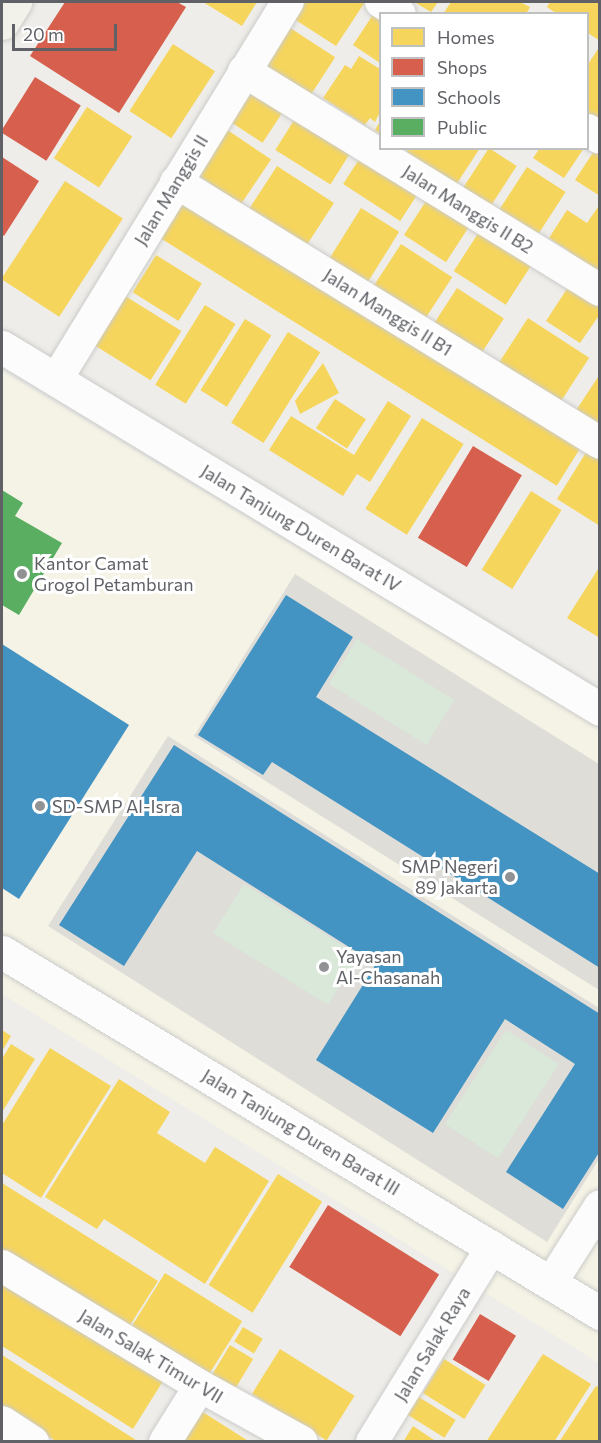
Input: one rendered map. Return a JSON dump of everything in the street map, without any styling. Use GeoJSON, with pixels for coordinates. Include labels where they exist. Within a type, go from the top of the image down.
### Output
{"type":"FeatureCollection","features":[{"type":"Feature","properties":{"kind":"main road"},"geometry":{"type":"LineString","coordinates":[[2,23],[15,2]]}},
{"type":"Feature","properties":{"kind":"street","name":"Jalan Manggis II"},"geometry":{"type":"LineString","coordinates":[[56,380],[288,2]]}},
{"type":"Feature","properties":{"kind":"street"},"geometry":{"type":"LineString","coordinates":[[381,2],[397,12]]}},
{"type":"Feature","properties":{"kind":"street","name":"Jalan Manggis II B2"},"geometry":{"type":"LineString","coordinates":[[244,72],[600,290]]}},
{"type":"Feature","properties":{"kind":"street","name":"Jalan Manggis II B1"},"geometry":{"type":"LineString","coordinates":[[176,182],[600,443]]}},
{"type":"Feature","properties":{"kind":"street","name":"Jalan Tanjung Duren Barat IV"},"geometry":{"type":"LineString","coordinates":[[2,347],[600,709]]}},
{"type":"Feature","properties":{"kind":"street","name":"Jalan Tanjung Duren Barat III"},"geometry":{"type":"LineString","coordinates":[[2,952],[600,1313]]}},
{"type":"Feature","properties":{"kind":"street"},"geometry":{"type":"LineString","coordinates":[[550,1283],[600,1206]]}},
{"type":"Feature","properties":{"kind":"street","name":"Jalan Salak Raya"},"geometry":{"type":"LineString","coordinates":[[372,1442],[492,1247]]}},
{"type":"Feature","properties":{"kind":"street","name":"Jalan Salak Timur VII"},"geometry":{"type":"LineString","coordinates":[[2,1266],[200,1386],[302,1442]]}},
{"type":"Feature","properties":{"kind":"street"},"geometry":{"type":"LineString","coordinates":[[165,1442],[200,1386]]}},
{"type":"Feature","properties":{"kind":"street"},"geometry":{"type":"LineString","coordinates":[[2,1422],[33,1442]]}},
{"type":"Feature","properties":{"kind":"shaded area"},"geometry":{"type":"Polygon","coordinates":[[[2,371],[599,728],[599,1363],[2,994],[2,371]]]}},
{"type":"Feature","properties":{"kind":"shaded area","name":"SMP Negeri 89 Jakarta"},"geometry":{"type":"Polygon","coordinates":[[[295,574],[599,764],[599,990],[194,736],[295,574]]]}},
{"type":"Feature","properties":{"kind":"shaded area","name":"Yayasan Al-Chasanah"},"geometry":{"type":"Polygon","coordinates":[[[168,736],[599,1008],[599,1159],[547,1242],[48,926],[168,736]]]}},
{"type":"Feature","properties":{"kind":"green space"},"geometry":{"type":"Polygon","coordinates":[[[357,639],[455,700],[426,745],[329,684],[357,639]]]}},
{"type":"Feature","properties":{"kind":"green space"},"geometry":{"type":"Polygon","coordinates":[[[244,884],[358,956],[328,1005],[213,933],[244,884]]]}},
{"type":"Feature","properties":{"kind":"green space"},"geometry":{"type":"Polygon","coordinates":[[[506,1030],[559,1064],[498,1158],[445,1124],[506,1030]]]}},
{"type":"Feature","properties":{"kind":"building: Homes"},"geometry":{"type":"Polygon","coordinates":[[[203,2],[257,2],[242,26],[203,2]]]}},
{"type":"Feature","properties":{"kind":"building: Homes"},"geometry":{"type":"Polygon","coordinates":[[[301,2],[365,2],[336,46],[291,17],[301,2]]]}},
{"type":"Feature","properties":{"kind":"building: Homes"},"geometry":{"type":"Polygon","coordinates":[[[414,2],[438,2],[431,12],[414,2]]]}},
{"type":"Feature","properties":{"kind":"building: Homes"},"geometry":{"type":"Polygon","coordinates":[[[451,2],[520,2],[530,7],[527,12],[444,12],[451,2]]]}},
{"type":"Feature","properties":{"kind":"building: Homes"},"geometry":{"type":"Polygon","coordinates":[[[550,2],[600,2],[600,41],[589,34],[589,12],[554,12],[547,7],[550,2]]]}},
{"type":"Feature","properties":{"kind":"building: Homes"},"geometry":{"type":"Polygon","coordinates":[[[380,4],[379,62],[353,45],[380,4]]]}},
{"type":"Feature","properties":{"kind":"building: Homes"},"geometry":{"type":"Polygon","coordinates":[[[284,24],[335,57],[311,95],[259,62],[284,24]]]}},
{"type":"Feature","properties":{"kind":"building: Homes"},"geometry":{"type":"Polygon","coordinates":[[[173,44],[215,71],[171,138],[129,111],[173,44]]]}},
{"type":"Feature","properties":{"kind":"building: Homes"},"geometry":{"type":"Polygon","coordinates":[[[598,49],[600,50],[600,122],[589,115],[589,62],[598,49]]]}},
{"type":"Feature","properties":{"kind":"building: Homes"},"geometry":{"type":"Polygon","coordinates":[[[359,56],[379,68],[379,114],[375,122],[370,118],[365,125],[323,98],[345,65],[351,69],[359,56]]]}},
{"type":"Feature","properties":{"kind":"building: Homes"},"geometry":{"type":"Polygon","coordinates":[[[244,89],[282,114],[263,143],[225,118],[244,89]]]}},
{"type":"Feature","properties":{"kind":"building: Homes"},"geometry":{"type":"Polygon","coordinates":[[[87,107],[132,136],[99,188],[54,158],[87,107]]]}},
{"type":"Feature","properties":{"kind":"building: Homes"},"geometry":{"type":"Polygon","coordinates":[[[296,117],[351,151],[330,185],[275,150],[296,117]]]}},
{"type":"Feature","properties":{"kind":"building: Homes"},"geometry":{"type":"Polygon","coordinates":[[[223,127],[271,159],[241,204],[193,172],[223,127]]]}},
{"type":"Feature","properties":{"kind":"building: Homes"},"geometry":{"type":"Polygon","coordinates":[[[600,142],[600,196],[575,180],[600,142]]]}},
{"type":"Feature","properties":{"kind":"building: Homes"},"geometry":{"type":"Polygon","coordinates":[[[408,150],[479,150],[454,188],[404,156],[408,150]]]}},
{"type":"Feature","properties":{"kind":"building: Homes"},"geometry":{"type":"Polygon","coordinates":[[[488,150],[492,150],[517,166],[487,211],[460,193],[488,150]]]}},
{"type":"Feature","properties":{"kind":"building: Homes"},"geometry":{"type":"Polygon","coordinates":[[[539,150],[583,150],[564,178],[533,158],[539,150]]]}},
{"type":"Feature","properties":{"kind":"building: Homes"},"geometry":{"type":"Polygon","coordinates":[[[360,158],[417,195],[400,221],[343,184],[360,158]]]}},
{"type":"Feature","properties":{"kind":"building: Homes"},"geometry":{"type":"Polygon","coordinates":[[[277,166],[334,203],[305,248],[248,211],[277,166]]]}},
{"type":"Feature","properties":{"kind":"building: Homes"},"geometry":{"type":"Polygon","coordinates":[[[527,167],[566,192],[535,239],[497,214],[527,167]]]}},
{"type":"Feature","properties":{"kind":"building: Homes"},"geometry":{"type":"Polygon","coordinates":[[[65,181],[123,219],[59,317],[2,278],[65,181]]]}},
{"type":"Feature","properties":{"kind":"building: Homes"},"geometry":{"type":"Polygon","coordinates":[[[179,192],[583,444],[557,486],[153,234],[179,192]]]}},
{"type":"Feature","properties":{"kind":"building: Homes"},"geometry":{"type":"Polygon","coordinates":[[[428,198],[470,225],[446,262],[404,235],[428,198]]]}},
{"type":"Feature","properties":{"kind":"building: Homes"},"geometry":{"type":"Polygon","coordinates":[[[600,204],[600,277],[566,256],[569,251],[549,238],[567,210],[587,223],[600,204]]]}},
{"type":"Feature","properties":{"kind":"building: Homes"},"geometry":{"type":"Polygon","coordinates":[[[361,208],[399,232],[367,284],[329,260],[361,208]]]}},
{"type":"Feature","properties":{"kind":"building: Homes"},"geometry":{"type":"Polygon","coordinates":[[[481,229],[533,263],[506,305],[454,271],[481,229]]]}},
{"type":"Feature","properties":{"kind":"building: Homes"},"geometry":{"type":"Polygon","coordinates":[[[401,244],[452,277],[421,325],[370,292],[401,244]]]}},
{"type":"Feature","properties":{"kind":"building: Homes"},"geometry":{"type":"Polygon","coordinates":[[[156,255],[202,284],[178,321],[133,292],[156,255]]]}},
{"type":"Feature","properties":{"kind":"building: Homes"},"geometry":{"type":"Polygon","coordinates":[[[572,281],[600,298],[600,314],[580,343],[546,321],[572,281]]]}},
{"type":"Feature","properties":{"kind":"building: Homes"},"geometry":{"type":"Polygon","coordinates":[[[457,288],[504,318],[479,356],[432,326],[457,288]]]}},
{"type":"Feature","properties":{"kind":"building: Homes"},"geometry":{"type":"Polygon","coordinates":[[[122,294],[181,331],[151,380],[91,343],[122,294]]]}},
{"type":"Feature","properties":{"kind":"building: Homes"},"geometry":{"type":"Polygon","coordinates":[[[205,305],[236,324],[186,404],[155,385],[205,305]]]}},
{"type":"Feature","properties":{"kind":"building: Homes"},"geometry":{"type":"Polygon","coordinates":[[[528,318],[589,358],[558,406],[497,366],[528,318]]]}},
{"type":"Feature","properties":{"kind":"building: Homes"},"geometry":{"type":"Polygon","coordinates":[[[245,319],[271,335],[227,407],[200,390],[245,319]]]}},
{"type":"Feature","properties":{"kind":"building: Homes"},"geometry":{"type":"Polygon","coordinates":[[[288,332],[320,352],[264,443],[231,423],[288,332]]]}},
{"type":"Feature","properties":{"kind":"building: Homes"},"geometry":{"type":"Polygon","coordinates":[[[323,363],[339,393],[300,414],[295,401],[323,363]]]}},
{"type":"Feature","properties":{"kind":"building: Homes"},"geometry":{"type":"Polygon","coordinates":[[[598,377],[600,378],[600,437],[571,418],[598,377]]]}},
{"type":"Feature","properties":{"kind":"building: Homes"},"geometry":{"type":"Polygon","coordinates":[[[335,399],[366,419],[347,449],[316,428],[335,399]]]}},
{"type":"Feature","properties":{"kind":"building: Homes"},"geometry":{"type":"Polygon","coordinates":[[[388,401],[411,416],[370,482],[357,474],[343,496],[269,450],[291,416],[354,455],[388,401]]]}},
{"type":"Feature","properties":{"kind":"building: Homes"},"geometry":{"type":"Polygon","coordinates":[[[422,418],[464,444],[407,535],[365,509],[422,418]]]}},
{"type":"Feature","properties":{"kind":"building: Homes"},"geometry":{"type":"Polygon","coordinates":[[[587,451],[600,459],[600,526],[557,499],[587,451]]]}},
{"type":"Feature","properties":{"kind":"building: Homes"},"geometry":{"type":"Polygon","coordinates":[[[531,491],[562,510],[512,589],[482,570],[531,491]]]}},
{"type":"Feature","properties":{"kind":"building: Homes"},"geometry":{"type":"Polygon","coordinates":[[[600,566],[600,638],[567,618],[600,566]]]}},
{"type":"Feature","properties":{"kind":"building: Homes"},"geometry":{"type":"Polygon","coordinates":[[[2,1030],[11,1036],[2,1051],[2,1030]]]}},
{"type":"Feature","properties":{"kind":"building: Homes"},"geometry":{"type":"Polygon","coordinates":[[[11,1044],[35,1059],[2,1112],[2,1059],[11,1044]]]}},
{"type":"Feature","properties":{"kind":"building: Homes"},"geometry":{"type":"Polygon","coordinates":[[[50,1048],[111,1086],[41,1198],[2,1173],[2,1125],[50,1048]]]}},
{"type":"Feature","properties":{"kind":"building: Homes"},"geometry":{"type":"Polygon","coordinates":[[[119,1079],[170,1112],[157,1133],[205,1163],[215,1147],[269,1181],[205,1284],[104,1219],[97,1229],[45,1197],[119,1079]]]}},
{"type":"Feature","properties":{"kind":"building: Homes"},"geometry":{"type":"Polygon","coordinates":[[[278,1174],[322,1202],[253,1313],[209,1285],[278,1174]]]}},
{"type":"Feature","properties":{"kind":"building: Homes"},"geometry":{"type":"Polygon","coordinates":[[[2,1183],[158,1281],[125,1333],[2,1256],[2,1183]]]}},
{"type":"Feature","properties":{"kind":"building: Homes"},"geometry":{"type":"Polygon","coordinates":[[[165,1273],[242,1321],[207,1377],[130,1329],[165,1273]]]}},
{"type":"Feature","properties":{"kind":"building: Homes"},"geometry":{"type":"Polygon","coordinates":[[[2,1281],[163,1381],[133,1429],[2,1346],[2,1281]]]}},
{"type":"Feature","properties":{"kind":"building: Homes"},"geometry":{"type":"Polygon","coordinates":[[[243,1327],[263,1339],[254,1353],[234,1342],[243,1327]]]}},
{"type":"Feature","properties":{"kind":"building: Homes"},"geometry":{"type":"Polygon","coordinates":[[[230,1345],[253,1359],[234,1391],[210,1378],[230,1345]]]}},
{"type":"Feature","properties":{"kind":"building: Homes"},"geometry":{"type":"Polygon","coordinates":[[[280,1349],[355,1396],[327,1441],[252,1394],[280,1349]]]}},
{"type":"Feature","properties":{"kind":"building: Homes"},"geometry":{"type":"Polygon","coordinates":[[[543,1354],[591,1384],[554,1442],[486,1442],[543,1354]]]}},
{"type":"Feature","properties":{"kind":"building: Homes"},"geometry":{"type":"Polygon","coordinates":[[[2,1355],[139,1442],[57,1442],[2,1407],[2,1355]]]}},
{"type":"Feature","properties":{"kind":"building: Homes"},"geometry":{"type":"Polygon","coordinates":[[[444,1359],[486,1385],[464,1419],[423,1393],[444,1359]]]}},
{"type":"Feature","properties":{"kind":"building: Homes"},"geometry":{"type":"Polygon","coordinates":[[[596,1386],[600,1388],[600,1442],[559,1442],[596,1386]]]}},
{"type":"Feature","properties":{"kind":"building: Homes"},"geometry":{"type":"Polygon","coordinates":[[[414,1394],[456,1420],[444,1438],[403,1412],[414,1394]]]}},
{"type":"Feature","properties":{"kind":"building: Homes"},"geometry":{"type":"Polygon","coordinates":[[[201,1411],[250,1442],[181,1442],[201,1411]]]}},
{"type":"Feature","properties":{"kind":"building: Homes"},"geometry":{"type":"Polygon","coordinates":[[[413,1426],[437,1442],[403,1442],[413,1426]]]}},
{"type":"Feature","properties":{"kind":"building: Shops"},"geometry":{"type":"Polygon","coordinates":[[[65,2],[177,2],[186,7],[119,113],[30,56],[65,2]]]}},
{"type":"Feature","properties":{"kind":"building: Shops"},"geometry":{"type":"Polygon","coordinates":[[[35,77],[81,106],[46,161],[2,133],[35,77]]]}},
{"type":"Feature","properties":{"kind":"building: Shops"},"geometry":{"type":"Polygon","coordinates":[[[2,157],[39,181],[4,236],[2,234],[2,157]]]}},
{"type":"Feature","properties":{"kind":"building: Shops"},"geometry":{"type":"Polygon","coordinates":[[[473,446],[522,475],[467,567],[418,538],[473,446]]]}},
{"type":"Feature","properties":{"kind":"building: Shops"},"geometry":{"type":"Polygon","coordinates":[[[328,1205],[439,1274],[400,1336],[289,1267],[328,1205]]]}},
{"type":"Feature","properties":{"kind":"building: Shops"},"geometry":{"type":"Polygon","coordinates":[[[480,1314],[516,1336],[489,1381],[453,1359],[480,1314]]]}},
{"type":"Feature","properties":{"kind":"building: Schools"},"geometry":{"type":"Polygon","coordinates":[[[286,595],[353,637],[316,697],[600,874],[600,968],[272,762],[263,775],[198,735],[286,595]]]}},
{"type":"Feature","properties":{"kind":"building: Schools","name":"SD-SMP Al-Isra"},"geometry":{"type":"Polygon","coordinates":[[[2,644],[129,725],[19,899],[2,888],[2,644]]]}},
{"type":"Feature","properties":{"kind":"building: Schools"},"geometry":{"type":"Polygon","coordinates":[[[174,745],[600,1014],[600,1151],[563,1209],[506,1172],[575,1064],[505,1019],[433,1133],[316,1060],[376,964],[197,851],[124,966],[59,925],[174,745]]]}},
{"type":"Feature","properties":{"kind":"building: Public","name":"Kantor Camat Grogol Petamburan"},"geometry":{"type":"Polygon","coordinates":[[[2,490],[23,503],[15,516],[62,543],[19,615],[2,605],[2,490]]]}},
{"type":"Feature","properties":{"kind":"place","name":"Kantor Camat Grogol Petamburan"},"geometry":{"type":"Point","coordinates":[22,574]}},
{"type":"Feature","properties":{"kind":"place","name":"SD-SMP Al-Isra"},"geometry":{"type":"Point","coordinates":[40,806]}},
{"type":"Feature","properties":{"kind":"place","name":"SMP Negeri 89 Jakarta"},"geometry":{"type":"Point","coordinates":[510,877]}},
{"type":"Feature","properties":{"kind":"place","name":"Yayasan Al-Chasanah"},"geometry":{"type":"Point","coordinates":[324,967]}}]}
